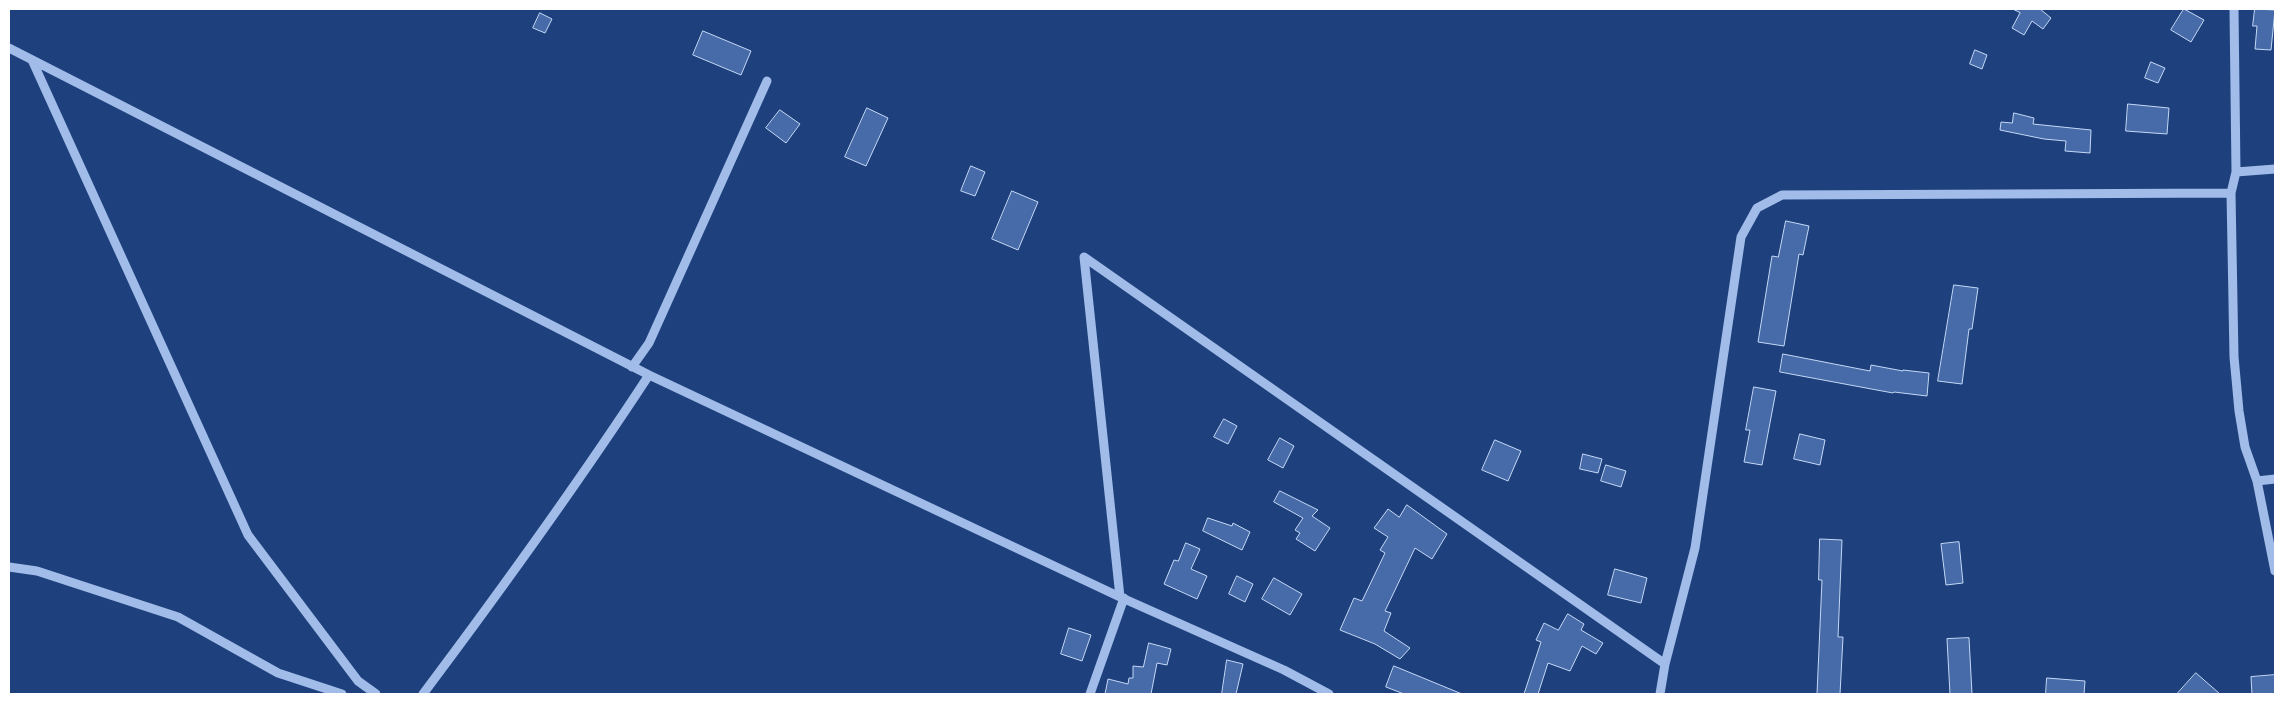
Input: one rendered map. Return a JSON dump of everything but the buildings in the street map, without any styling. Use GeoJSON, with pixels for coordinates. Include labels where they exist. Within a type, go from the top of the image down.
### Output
{"type":"FeatureCollection","features":[{"type":"Feature","properties":{"kind":"street"},"geometry":{"type":"LineString","coordinates":[[2234,9],[2236,172],[2231,193],[2235,366],[2246,447],[2257,481],[2275,571]]}},
{"type":"Feature","properties":{"kind":"street"},"geometry":{"type":"LineString","coordinates":[[9,48],[649,376],[1122,597],[1284,670],[1329,694]]}},
{"type":"Feature","properties":{"kind":"street"},"geometry":{"type":"LineString","coordinates":[[32,60],[248,535],[358,681],[376,694]]}},
{"type":"Feature","properties":{"kind":"street"},"geometry":{"type":"LineString","coordinates":[[632,367],[649,343],[767,81]]}},
{"type":"Feature","properties":{"kind":"street"},"geometry":{"type":"LineString","coordinates":[[2236,172],[2275,169]]}},
{"type":"Feature","properties":{"kind":"street"},"geometry":{"type":"LineString","coordinates":[[1660,694],[1695,548],[1741,237],[1757,208],[1782,195],[2231,193]]}},
{"type":"Feature","properties":{"kind":"street"},"geometry":{"type":"LineString","coordinates":[[1090,694],[1122,597],[1084,256],[1666,664]]}},
{"type":"Feature","properties":{"kind":"street"},"geometry":{"type":"LineString","coordinates":[[423,694],[582,477],[649,376]]}},
{"type":"Feature","properties":{"kind":"street"},"geometry":{"type":"LineString","coordinates":[[2257,481],[2275,478]]}},
{"type":"Feature","properties":{"kind":"street"},"geometry":{"type":"LineString","coordinates":[[9,567],[37,571],[178,617],[278,673],[342,694]]}}]}
